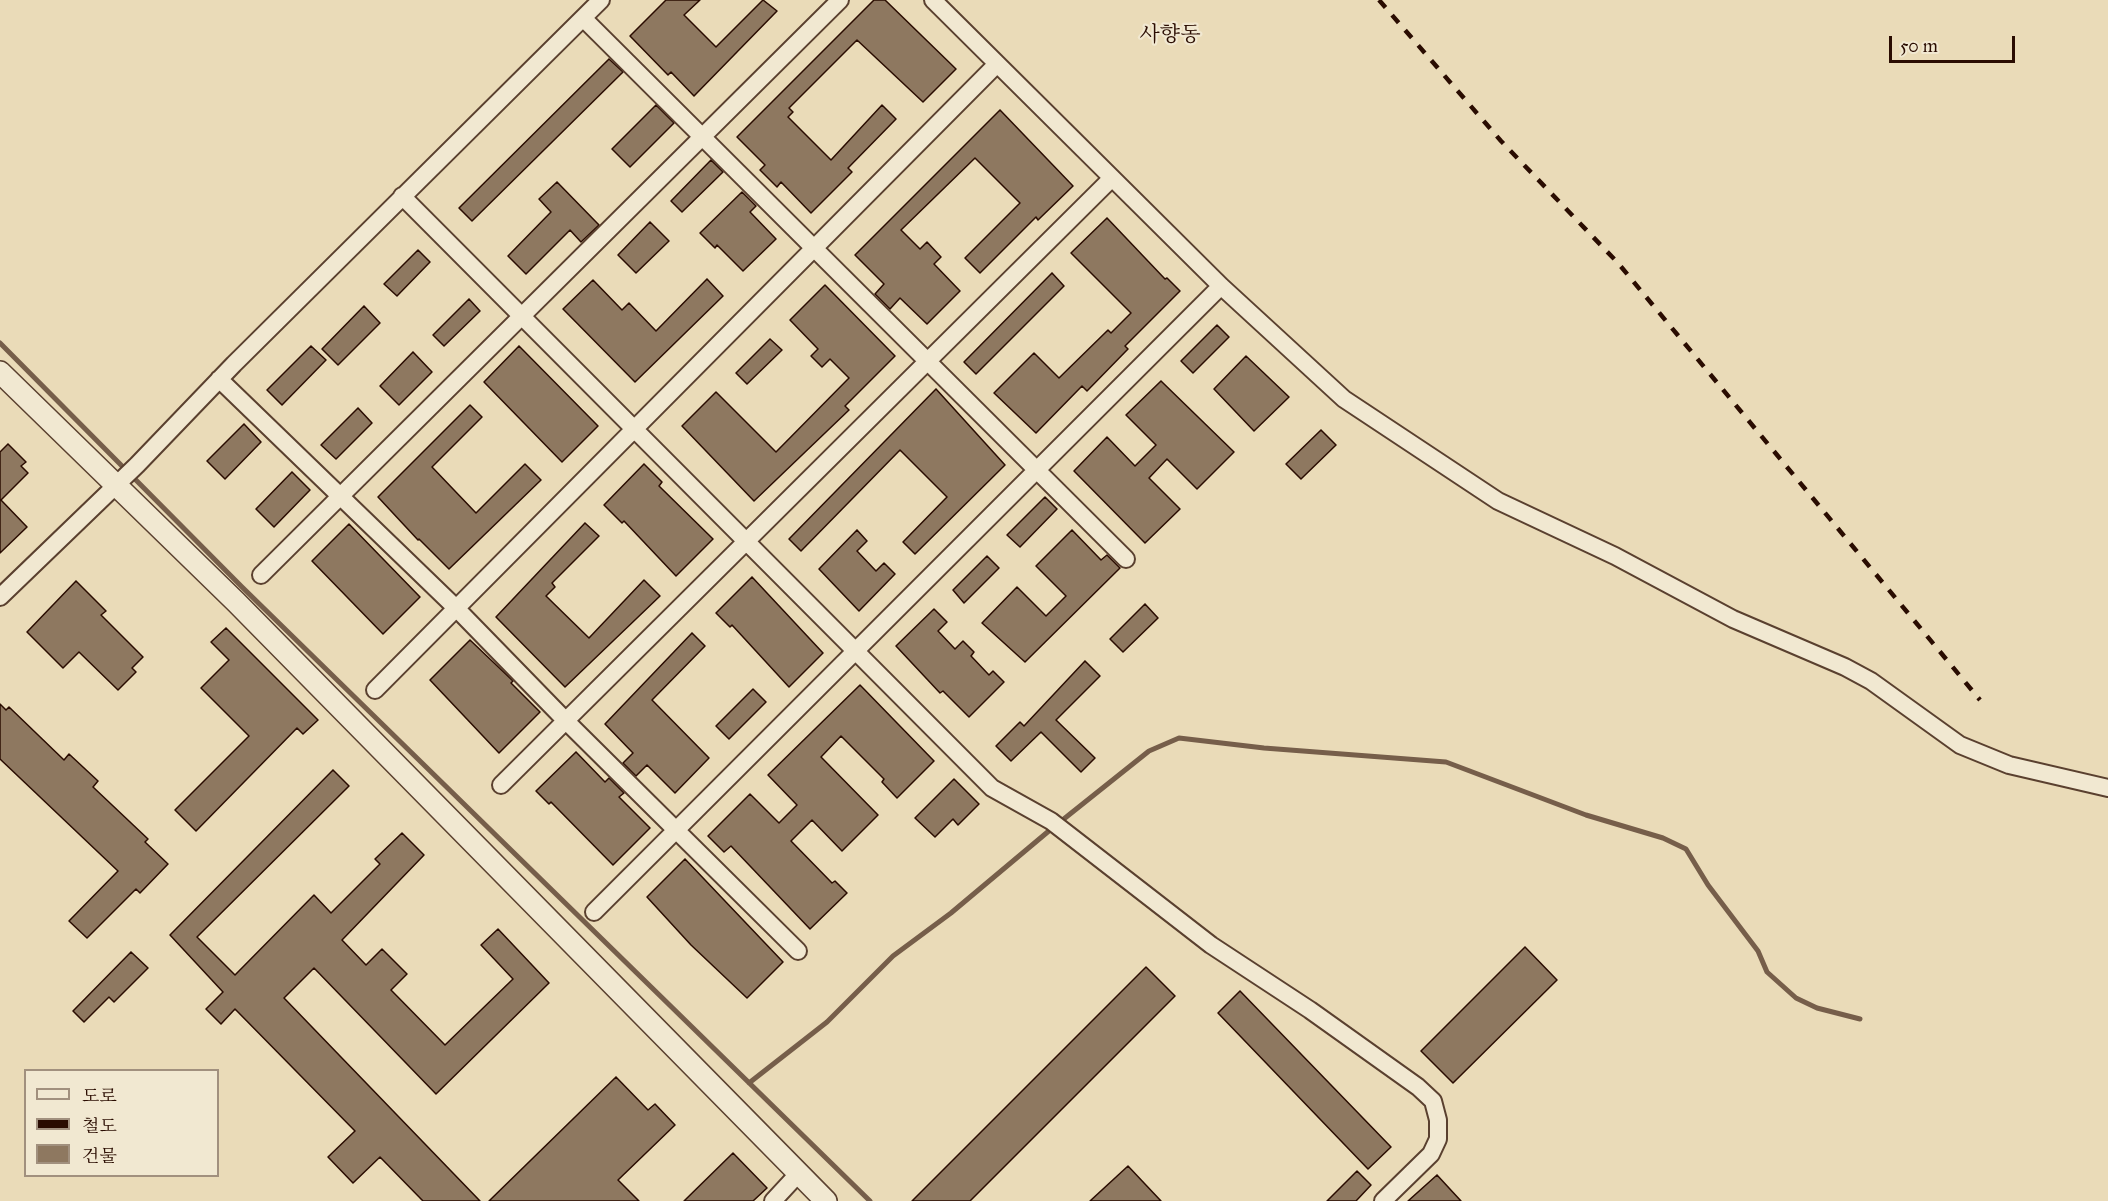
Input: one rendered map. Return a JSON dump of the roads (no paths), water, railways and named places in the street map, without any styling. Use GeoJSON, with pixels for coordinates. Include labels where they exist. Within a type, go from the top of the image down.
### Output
{"type":"FeatureCollection","features":[{"type":"Feature","properties":{"kind":"street"},"geometry":{"type":"LineString","coordinates":[[0,597],[126,476],[402,195],[601,0]]}},
{"type":"Feature","properties":{"kind":"street"},"geometry":{"type":"LineString","coordinates":[[261,575],[840,0]]}},
{"type":"Feature","properties":{"kind":"street"},"geometry":{"type":"LineString","coordinates":[[933,0],[1221,286],[1344,399],[1498,501],[1543,525],[1615,556],[1733,619],[1845,667],[1871,681],[1960,745],[2009,765],[2108,788]]}},
{"type":"Feature","properties":{"kind":"street"},"geometry":{"type":"LineString","coordinates":[[583,18],[1126,559]]}},
{"type":"Feature","properties":{"kind":"street"},"geometry":{"type":"LineString","coordinates":[[375,690],[997,64]]}},
{"type":"Feature","properties":{"kind":"street"},"geometry":{"type":"LineString","coordinates":[[501,785],[1111,179]]}},
{"type":"Feature","properties":{"kind":"street"},"geometry":{"type":"LineString","coordinates":[[402,195],[992,788],[1056,826],[1211,945],[1382,1061],[1433,1101],[1438,1120],[1438,1139],[1431,1154],[1383,1201]]}},
{"type":"Feature","properties":{"kind":"street"},"geometry":{"type":"LineString","coordinates":[[594,912],[1221,286]]}},
{"type":"Feature","properties":{"kind":"street"},"geometry":{"type":"LineString","coordinates":[[0,372],[126,476],[236,602],[826,1201]]}},
{"type":"Feature","properties":{"kind":"street"},"geometry":{"type":"LineString","coordinates":[[219,379],[456,608],[566,721],[798,951]]}},
{"type":"Feature","properties":{"kind":"street"},"geometry":{"type":"LineString","coordinates":[[773,1201],[798,1174]]}},
{"type":"Feature","properties":{"kind":"waterway"},"geometry":{"type":"LineString","coordinates":[[0,343],[242,587],[870,1201]]}},
{"type":"Feature","properties":{"kind":"waterway"},"geometry":{"type":"LineString","coordinates":[[749,1083],[827,1022],[893,956],[951,913],[1050,830],[1149,751],[1179,738],[1264,748],[1446,762],[1586,815],[1663,838],[1686,849],[1708,885],[1758,951],[1767,972],[1796,998],[1817,1008],[1860,1019]]}},
{"type":"Feature","properties":{"kind":"railway"},"geometry":{"type":"LineString","coordinates":[[1379,0],[1501,141],[1618,263],[1980,700]]}},
{"type":"Feature","properties":{"kind":"district","name":"사향동"},"geometry":{"type":"Point","coordinates":[1170,36]}}]}
